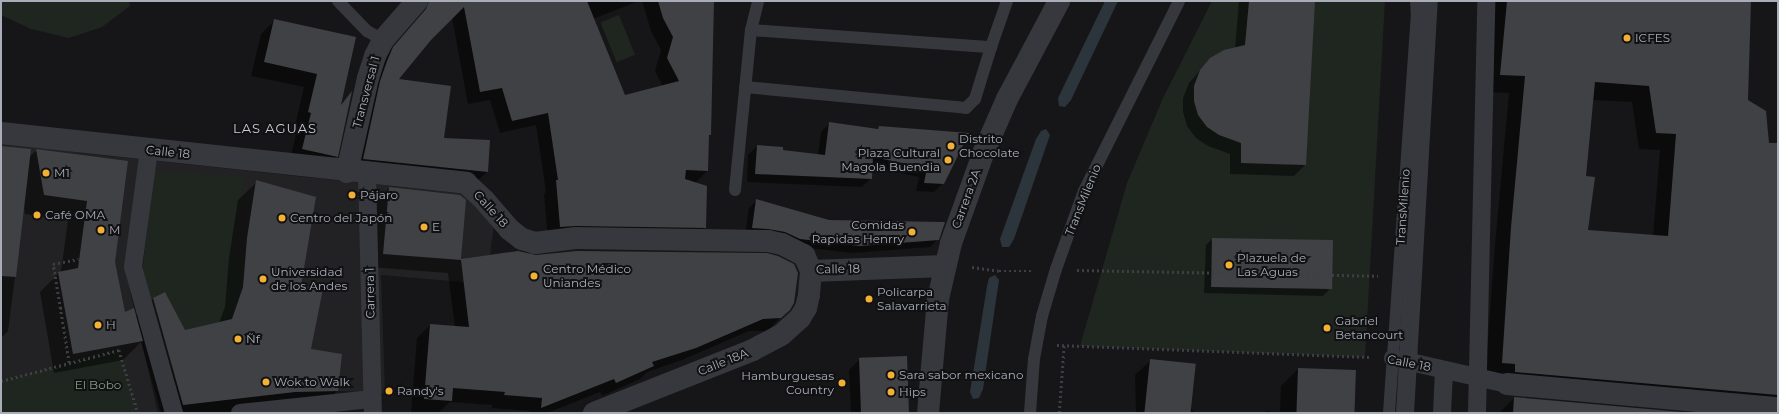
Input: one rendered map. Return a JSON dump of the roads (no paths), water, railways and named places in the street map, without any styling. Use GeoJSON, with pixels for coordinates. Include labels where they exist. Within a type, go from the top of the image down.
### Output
{"type":"FeatureCollection","features":[{"type":"Feature","properties":{"kind":"street","name":"Transversal 1"},"geometry":{"type":"LineString","coordinates":[[357,172],[368,78],[375,56],[383,40],[417,1]]}},
{"type":"Feature","properties":{"kind":"street","name":"Carrera 2A"},"geometry":{"type":"LineString","coordinates":[[928,413],[934,326],[945,266],[961,212],[1006,99],[1059,1]]}},
{"type":"Feature","properties":{"kind":"street"},"geometry":{"type":"LineString","coordinates":[[1405,413],[1400,359],[1429,1]]}},
{"type":"Feature","properties":{"kind":"street"},"geometry":{"type":"LineString","coordinates":[[1477,413],[1486,1]]}},
{"type":"Feature","properties":{"kind":"street","name":"Calle 18"},"geometry":{"type":"LineString","coordinates":[[1,133],[466,183],[485,201],[509,229],[522,239],[535,243],[576,238],[768,241],[782,244],[804,255],[810,271],[945,266]]}},
{"type":"Feature","properties":{"kind":"street"},"geometry":{"type":"LineString","coordinates":[[149,150],[133,267],[174,413]]}},
{"type":"Feature","properties":{"kind":"street","name":"Carrera 1"},"geometry":{"type":"LineString","coordinates":[[357,172],[372,406]]}},
{"type":"Feature","properties":{"kind":"street","name":"Calle 18A"},"geometry":{"type":"LineString","coordinates":[[594,413],[753,350],[782,335],[792,327],[806,308],[809,295],[810,271]]}},
{"type":"Feature","properties":{"kind":"street","name":"Calle 18"},"geometry":{"type":"LineString","coordinates":[[1400,359],[1507,384],[1778,408]]}},
{"type":"Feature","properties":{"kind":"street"},"geometry":{"type":"LineString","coordinates":[[1442,413],[1444,370]]}},
{"type":"Feature","properties":{"kind":"street"},"geometry":{"type":"LineString","coordinates":[[240,413],[372,406]]}},
{"type":"Feature","properties":{"kind":"lane"},"geometry":{"type":"LineString","coordinates":[[338,1],[367,31],[383,40]]}},
{"type":"Feature","properties":{"kind":"lane"},"geometry":{"type":"LineString","coordinates":[[735,190],[751,30],[758,1]]}},
{"type":"Feature","properties":{"kind":"lane"},"geometry":{"type":"LineString","coordinates":[[745,87],[966,108],[975,99],[1007,1]]}},
{"type":"Feature","properties":{"kind":"lane","name":"TransMilenio"},"geometry":{"type":"LineString","coordinates":[[1030,413],[1037,344],[1042,316],[1056,270],[1084,191],[1179,1]]}},
{"type":"Feature","properties":{"kind":"lane","name":"TransMilenio"},"geometry":{"type":"LineString","coordinates":[[1389,413],[1400,359],[1398,276],[1417,16],[1416,1]]}},
{"type":"Feature","properties":{"kind":"lane"},"geometry":{"type":"LineString","coordinates":[[751,30],[991,47]]}},
{"type":"Feature","properties":{"kind":"place","name":"ICFES"},"geometry":{"type":"Point","coordinates":[1627,38]}},
{"type":"Feature","properties":{"kind":"place","name":"Distrito Chocolate"},"geometry":{"type":"Point","coordinates":[951,146]}},
{"type":"Feature","properties":{"kind":"place","name":"Plaza Cultural Magola Buendia"},"geometry":{"type":"Point","coordinates":[948,160]}},
{"type":"Feature","properties":{"kind":"place","name":"M1"},"geometry":{"type":"Point","coordinates":[46,173]}},
{"type":"Feature","properties":{"kind":"place","name":"Pájaro"},"geometry":{"type":"Point","coordinates":[352,195]}},
{"type":"Feature","properties":{"kind":"place","name":"Café OMA"},"geometry":{"type":"Point","coordinates":[37,215]}},
{"type":"Feature","properties":{"kind":"place","name":"Centro del Japón"},"geometry":{"type":"Point","coordinates":[282,218]}},
{"type":"Feature","properties":{"kind":"place","name":"E"},"geometry":{"type":"Point","coordinates":[424,227]}},
{"type":"Feature","properties":{"kind":"place","name":"M"},"geometry":{"type":"Point","coordinates":[101,230]}},
{"type":"Feature","properties":{"kind":"place","name":"Comidas Rapidas Henrry"},"geometry":{"type":"Point","coordinates":[912,232]}},
{"type":"Feature","properties":{"kind":"place","name":"Plazuela de Las Aguas"},"geometry":{"type":"Point","coordinates":[1229,265]}},
{"type":"Feature","properties":{"kind":"place","name":"Centro Médico Uniandes"},"geometry":{"type":"Point","coordinates":[534,276]}},
{"type":"Feature","properties":{"kind":"place","name":"Universidad de los Andes"},"geometry":{"type":"Point","coordinates":[263,279]}},
{"type":"Feature","properties":{"kind":"place","name":"Policarpa Salavarrieta"},"geometry":{"type":"Point","coordinates":[869,299]}},
{"type":"Feature","properties":{"kind":"place","name":"H"},"geometry":{"type":"Point","coordinates":[98,325]}},
{"type":"Feature","properties":{"kind":"place","name":"Gabriel Betancourt"},"geometry":{"type":"Point","coordinates":[1327,328]}},
{"type":"Feature","properties":{"kind":"place","name":"Ñf"},"geometry":{"type":"Point","coordinates":[238,339]}},
{"type":"Feature","properties":{"kind":"place","name":"Sara sabor mexicano"},"geometry":{"type":"Point","coordinates":[891,375]}},
{"type":"Feature","properties":{"kind":"place","name":"Wok to Walk"},"geometry":{"type":"Point","coordinates":[266,382]}},
{"type":"Feature","properties":{"kind":"place","name":"Hamburguesas Country"},"geometry":{"type":"Point","coordinates":[842,383]}},
{"type":"Feature","properties":{"kind":"place","name":"Randy's"},"geometry":{"type":"Point","coordinates":[389,391]}},
{"type":"Feature","properties":{"kind":"place","name":"Hips"},"geometry":{"type":"Point","coordinates":[891,392]}},
{"type":"Feature","properties":{"kind":"district","name":"LAS AGUAS"},"geometry":{"type":"Point","coordinates":[275,128]}},
{"type":"Feature","properties":{"kind":"park label","name":"El Bobo"},"geometry":{"type":"Point","coordinates":[98,385]}}]}
